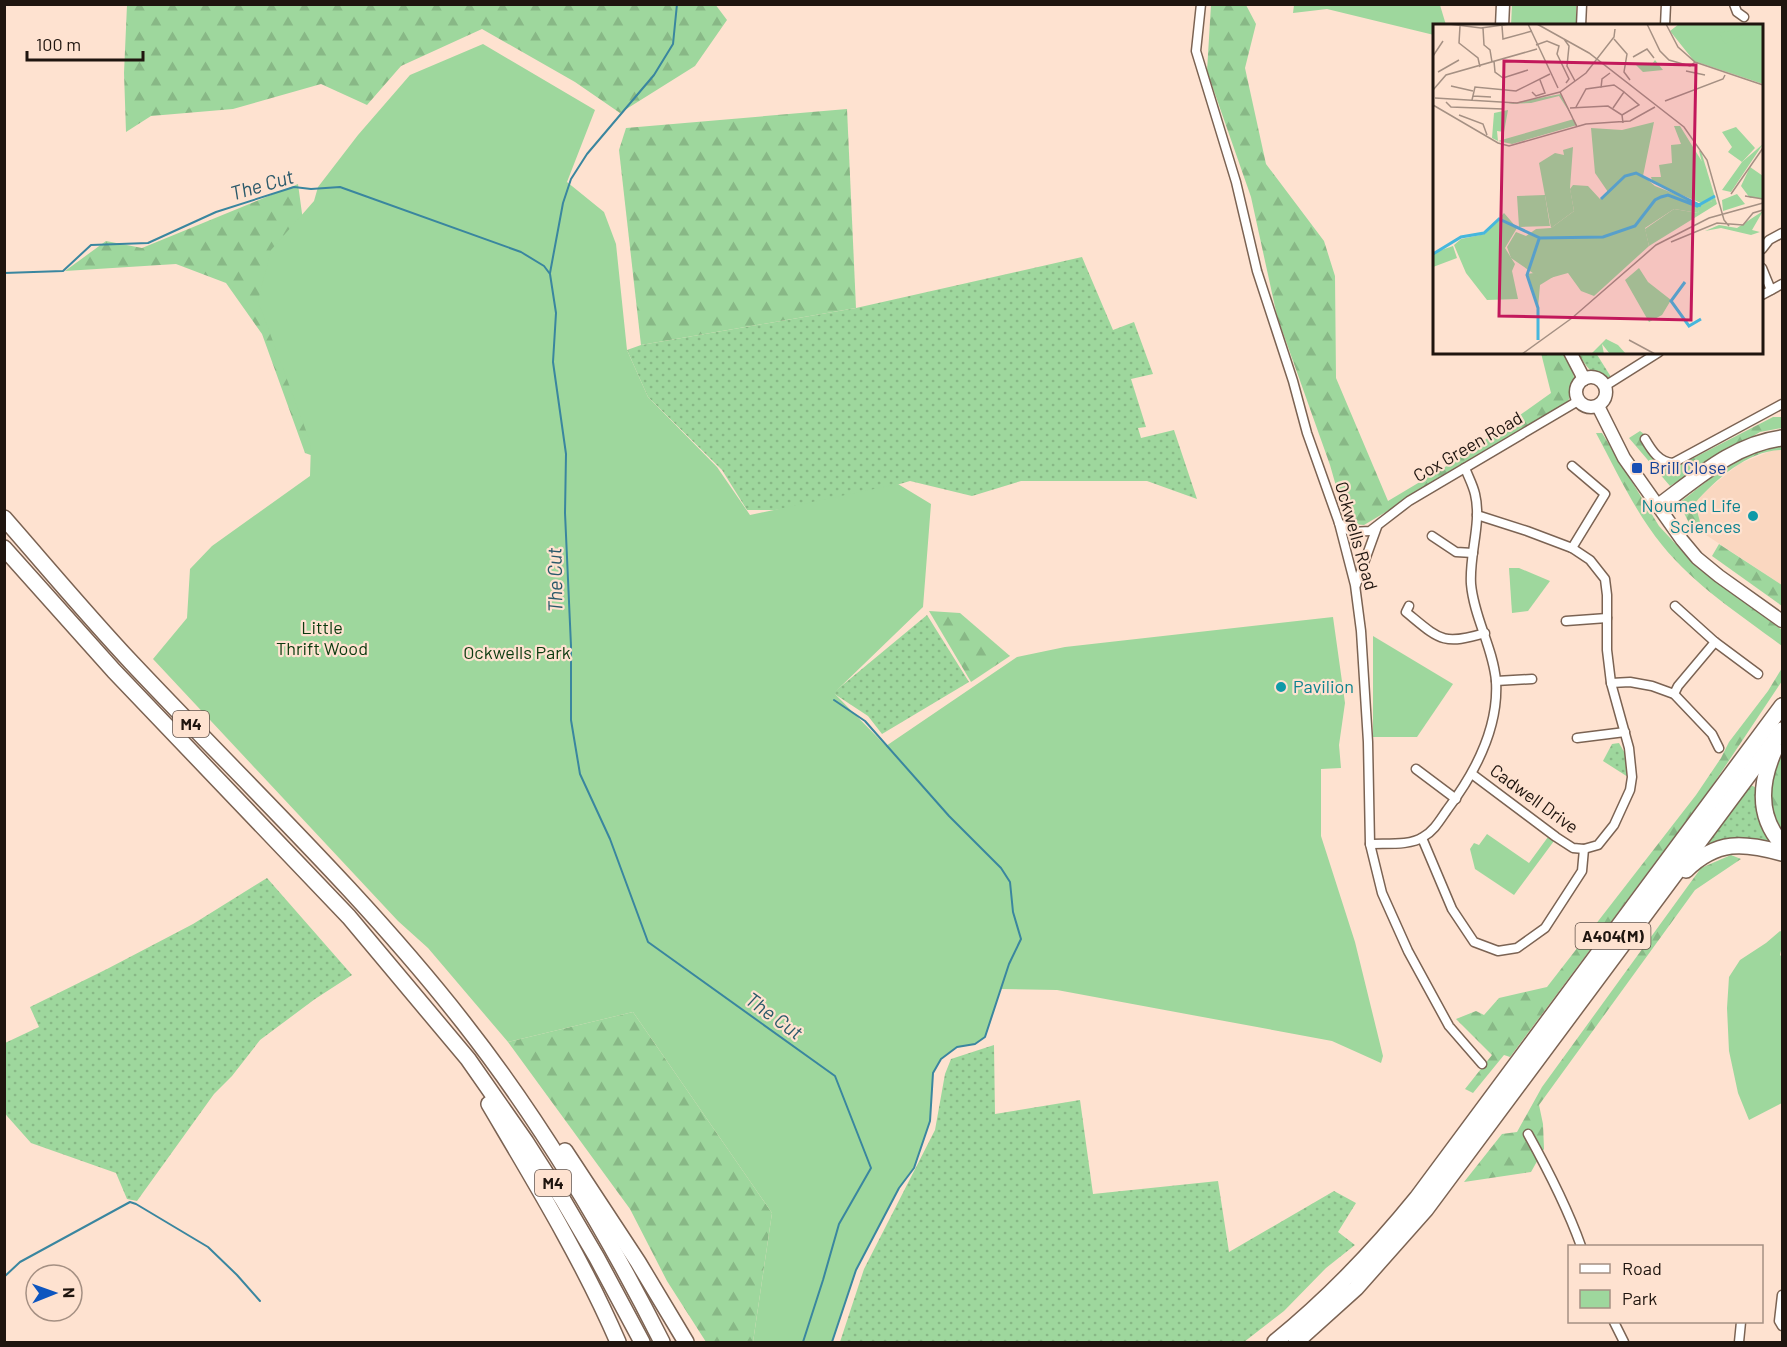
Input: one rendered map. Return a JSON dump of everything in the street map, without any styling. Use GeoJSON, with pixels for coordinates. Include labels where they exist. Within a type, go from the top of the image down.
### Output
{"type":"FeatureCollection","features":[{"type":"Feature","properties":{"kind":"highway"},"geometry":{"type":"LineString","coordinates":[[1659,506],[1728,456],[1759,442],[1782,438]]}},
{"type":"Feature","properties":{"kind":"highway","name":"M4"},"geometry":{"type":"LineString","coordinates":[[4,518],[130,661],[292,828],[383,926],[463,1022],[515,1091],[553,1134],[577,1168],[644,1271],[686,1342]]}},
{"type":"Feature","properties":{"kind":"highway","name":"M4"},"geometry":{"type":"LineString","coordinates":[[4,548],[114,671],[349,917],[447,1034],[488,1086],[551,1180],[597,1258],[642,1342]]}},
{"type":"Feature","properties":{"kind":"highway","name":"A404(M)"},"geometry":{"type":"LineString","coordinates":[[1275,1342],[1350,1275],[1417,1198],[1782,706]]}},
{"type":"Feature","properties":{"kind":"highway","name":"A404(M)"},"geometry":{"type":"LineString","coordinates":[[1782,731],[1763,785],[1769,825],[1782,844]]}},
{"type":"Feature","properties":{"kind":"highway","name":"A404(M)"},"geometry":{"type":"LineString","coordinates":[[1296,1342],[1356,1288],[1425,1209],[1782,731]]}},
{"type":"Feature","properties":{"kind":"highway","name":"A404(M)"},"geometry":{"type":"LineString","coordinates":[[1657,899],[1695,862],[1718,849],[1743,845],[1782,853]]}},
{"type":"Feature","properties":{"kind":"highway","name":"M4"},"geometry":{"type":"LineString","coordinates":[[447,1034],[564,1231],[596,1292],[618,1342]]}},
{"type":"Feature","properties":{"kind":"highway","name":"M4"},"geometry":{"type":"LineString","coordinates":[[515,1091],[595,1218],[662,1342]]}},
{"type":"Feature","properties":{"kind":"street","name":"Ockwells Road"},"geometry":{"type":"LineString","coordinates":[[1201,4],[1196,51],[1236,182],[1257,271],[1293,381],[1307,433],[1339,523],[1355,585],[1361,631],[1367,731],[1370,844],[1382,893],[1408,951],[1449,1026],[1482,1064]]}},
{"type":"Feature","properties":{"kind":"street"},"geometry":{"type":"LineString","coordinates":[[1502,24],[1503,4]]}},
{"type":"Feature","properties":{"kind":"street"},"geometry":{"type":"LineString","coordinates":[[1581,24],[1582,4]]}},
{"type":"Feature","properties":{"kind":"street"},"geometry":{"type":"LineString","coordinates":[[1665,24],[1666,4]]}},
{"type":"Feature","properties":{"kind":"street"},"geometry":{"type":"LineString","coordinates":[[1734,4],[1737,12],[1744,17]]}},
{"type":"Feature","properties":{"kind":"street"},"geometry":{"type":"LineString","coordinates":[[1763,247],[1769,240],[1782,233]]}},
{"type":"Feature","properties":{"kind":"street"},"geometry":{"type":"LineString","coordinates":[[1763,272],[1771,290]]}},
{"type":"Feature","properties":{"kind":"street"},"geometry":{"type":"LineString","coordinates":[[1763,294],[1782,284]]}},
{"type":"Feature","properties":{"kind":"street"},"geometry":{"type":"LineString","coordinates":[[1571,354],[1584,379]]}},
{"type":"Feature","properties":{"kind":"street"},"geometry":{"type":"LineString","coordinates":[[1605,386],[1656,354]]}},
{"type":"Feature","properties":{"kind":"street"},"geometry":{"type":"LineString","coordinates":[[1584,379],[1598,379],[1605,386],[1605,399],[1598,406],[1590,408],[1578,401],[1577,386],[1584,379]]}},
{"type":"Feature","properties":{"kind":"street","name":"Cox Green Road"},"geometry":{"type":"LineString","coordinates":[[1339,523],[1351,532],[1370,531],[1409,501],[1578,401]]}},
{"type":"Feature","properties":{"kind":"street"},"geometry":{"type":"LineString","coordinates":[[1645,439],[1664,463],[1673,463],[1782,404]]}},
{"type":"Feature","properties":{"kind":"street"},"geometry":{"type":"LineString","coordinates":[[1598,406],[1624,458],[1697,558],[1741,593],[1782,621]]}},
{"type":"Feature","properties":{"kind":"street"},"geometry":{"type":"LineString","coordinates":[[1572,466],[1605,494],[1572,548]]}},
{"type":"Feature","properties":{"kind":"street"},"geometry":{"type":"LineString","coordinates":[[1370,844],[1408,842],[1422,838],[1436,826],[1472,774],[1489,736],[1496,706],[1496,681],[1492,655],[1471,584],[1477,515],[1475,493],[1465,468]]}},
{"type":"Feature","properties":{"kind":"street","name":"Cadwell Drive"},"geometry":{"type":"LineString","coordinates":[[1472,774],[1573,848],[1584,849],[1598,845],[1614,825],[1630,790],[1632,762],[1611,682],[1607,650],[1608,596],[1605,579],[1590,560],[1572,548],[1477,515]]}},
{"type":"Feature","properties":{"kind":"street"},"geometry":{"type":"LineString","coordinates":[[1355,585],[1377,526]]}},
{"type":"Feature","properties":{"kind":"street"},"geometry":{"type":"LineString","coordinates":[[1433,536],[1456,552],[1473,554]]}},
{"type":"Feature","properties":{"kind":"street"},"geometry":{"type":"LineString","coordinates":[[1409,606],[1406,612],[1440,638],[1454,640],[1485,633]]}},
{"type":"Feature","properties":{"kind":"street"},"geometry":{"type":"LineString","coordinates":[[1675,606],[1715,642],[1758,674]]}},
{"type":"Feature","properties":{"kind":"street"},"geometry":{"type":"LineString","coordinates":[[1566,621],[1608,618]]}},
{"type":"Feature","properties":{"kind":"street"},"geometry":{"type":"LineString","coordinates":[[1674,694],[1678,686],[1715,642]]}},
{"type":"Feature","properties":{"kind":"street"},"geometry":{"type":"LineString","coordinates":[[1496,681],[1533,679]]}},
{"type":"Feature","properties":{"kind":"street"},"geometry":{"type":"LineString","coordinates":[[1611,682],[1630,682],[1652,686],[1674,694],[1712,734],[1719,748]]}},
{"type":"Feature","properties":{"kind":"street"},"geometry":{"type":"LineString","coordinates":[[1577,738],[1625,732]]}},
{"type":"Feature","properties":{"kind":"street"},"geometry":{"type":"LineString","coordinates":[[1416,769],[1456,799]]}},
{"type":"Feature","properties":{"kind":"street"},"geometry":{"type":"LineString","coordinates":[[1422,838],[1452,909],[1473,942],[1498,951],[1517,948],[1545,928],[1582,871],[1584,849]]}},
{"type":"Feature","properties":{"kind":"street"},"geometry":{"type":"LineString","coordinates":[[1528,1134],[1552,1178],[1581,1245]]}},
{"type":"Feature","properties":{"kind":"street"},"geometry":{"type":"LineString","coordinates":[[1782,1295],[1779,1321],[1782,1326]]}},
{"type":"Feature","properties":{"kind":"street"},"geometry":{"type":"LineString","coordinates":[[1614,1323],[1624,1342]]}},
{"type":"Feature","properties":{"kind":"street"},"geometry":{"type":"LineString","coordinates":[[1739,1342],[1741,1323]]}},
{"type":"Feature","properties":{"kind":"shaded area"},"geometry":{"type":"Polygon","coordinates":[[[1773,450],[1782,450],[1782,585],[1703,533],[1695,503],[1739,464],[1773,450]]]}},
{"type":"Feature","properties":{"kind":"green space"},"geometry":{"type":"Polygon","coordinates":[[[715,4],[727,20],[695,66],[620,113],[575,82],[482,29],[401,66],[367,105],[321,84],[233,109],[151,116],[126,132],[124,73],[127,5],[715,4]]]}},
{"type":"Feature","properties":{"kind":"green space"},"geometry":{"type":"Polygon","coordinates":[[[1211,5],[1246,5],[1256,24],[1245,68],[1266,164],[1324,241],[1335,276],[1336,378],[1388,501],[1455,461],[1551,393],[1541,354],[1564,354],[1571,367],[1574,383],[1567,404],[1364,525],[1352,524],[1342,507],[1330,465],[1277,316],[1251,197],[1207,71],[1211,5]]]}},
{"type":"Feature","properties":{"kind":"green space"},"geometry":{"type":"Polygon","coordinates":[[[1294,5],[1440,5],[1446,24],[1433,24],[1433,35],[1327,9],[1293,13],[1294,5]]]}},
{"type":"Feature","properties":{"kind":"green space"},"geometry":{"type":"Polygon","coordinates":[[[1512,5],[1576,5],[1576,24],[1511,24],[1512,5]]]}},
{"type":"Feature","properties":{"kind":"green space","name":"Ockwells Park"},"geometry":{"type":"Polygon","coordinates":[[[483,44],[595,110],[567,182],[604,212],[616,244],[627,350],[648,397],[717,467],[750,515],[898,484],[931,504],[923,607],[834,693],[886,746],[1017,657],[1065,647],[1333,617],[1345,703],[1339,745],[1341,768],[1321,769],[1321,836],[1355,942],[1383,1056],[1381,1063],[1332,1041],[1057,990],[1001,989],[985,1037],[975,1044],[957,1047],[941,1059],[933,1073],[930,1121],[914,1168],[899,1188],[856,1270],[832,1342],[753,1342],[772,1213],[633,1012],[508,1042],[428,948],[398,921],[153,659],[187,618],[190,569],[212,546],[310,476],[311,444],[258,301],[271,250],[314,201],[318,187],[358,135],[410,75],[483,44]]]}},
{"type":"Feature","properties":{"kind":"green space"},"geometry":{"type":"Polygon","coordinates":[[[847,109],[856,308],[641,345],[619,150],[626,128],[847,109]]]}},
{"type":"Feature","properties":{"kind":"green space"},"geometry":{"type":"Polygon","coordinates":[[[298,184],[336,464],[305,453],[262,334],[226,283],[176,264],[65,271],[106,241],[142,248],[298,184]]]}},
{"type":"Feature","properties":{"kind":"green space"},"geometry":{"type":"Polygon","coordinates":[[[1082,257],[1113,330],[1134,322],[1153,374],[1131,379],[1146,427],[1138,428],[1141,438],[1174,430],[1197,499],[1147,481],[1021,481],[972,496],[910,481],[839,502],[775,510],[747,510],[722,470],[648,397],[627,350],[641,345],[856,308],[1082,257]]]}},
{"type":"Feature","properties":{"kind":"green space"},"geometry":{"type":"Polygon","coordinates":[[[1579,354],[1597,354],[1611,377],[1599,376],[1587,367],[1579,354]]]}},
{"type":"Feature","properties":{"kind":"green space"},"geometry":{"type":"Polygon","coordinates":[[[1773,417],[1782,417],[1782,428],[1760,432],[1670,486],[1629,438],[1640,431],[1644,434],[1640,440],[1656,461],[1668,469],[1773,417]]]}},
{"type":"Feature","properties":{"kind":"green space"},"geometry":{"type":"Polygon","coordinates":[[[1596,433],[1602,433],[1659,526],[1697,567],[1782,630],[1782,646],[1719,599],[1675,560],[1643,519],[1596,433]]]}},
{"type":"Feature","properties":{"kind":"green space"},"geometry":{"type":"Polygon","coordinates":[[[1782,445],[1782,450],[1770,451],[1746,460],[1703,494],[1695,503],[1703,533],[1694,533],[1679,503],[1727,466],[1753,452],[1782,445]]]}},
{"type":"Feature","properties":{"kind":"green space"},"geometry":{"type":"Polygon","coordinates":[[[1719,544],[1782,585],[1782,606],[1712,556],[1719,544]]]}},
{"type":"Feature","properties":{"kind":"green space"},"geometry":{"type":"Polygon","coordinates":[[[1509,568],[1519,568],[1550,581],[1528,611],[1512,613],[1509,568]]]}},
{"type":"Feature","properties":{"kind":"green space"},"geometry":{"type":"Polygon","coordinates":[[[929,611],[960,613],[1010,656],[971,682],[929,611]]]}},
{"type":"Feature","properties":{"kind":"green space"},"geometry":{"type":"Polygon","coordinates":[[[927,615],[969,682],[882,734],[868,716],[833,693],[927,615]]]}},
{"type":"Feature","properties":{"kind":"green space"},"geometry":{"type":"Polygon","coordinates":[[[1373,636],[1453,684],[1417,737],[1373,737],[1373,636]]]}},
{"type":"Feature","properties":{"kind":"green space"},"geometry":{"type":"Polygon","coordinates":[[[1782,668],[1782,681],[1710,789],[1510,1057],[1504,1055],[1473,1093],[1465,1089],[1492,1055],[1456,1019],[1476,1011],[1484,1015],[1499,998],[1547,987],[1696,795],[1729,742],[1768,691],[1782,668]]]}},
{"type":"Feature","properties":{"kind":"green space"},"geometry":{"type":"Polygon","coordinates":[[[1619,743],[1627,757],[1628,777],[1603,761],[1612,744],[1619,743]]]}},
{"type":"Feature","properties":{"kind":"green space"},"geometry":{"type":"Polygon","coordinates":[[[1782,754],[1782,834],[1772,816],[1770,795],[1774,773],[1782,754]]]}},
{"type":"Feature","properties":{"kind":"green space"},"geometry":{"type":"Polygon","coordinates":[[[1751,785],[1758,789],[1781,847],[1701,853],[1751,785]]]}},
{"type":"Feature","properties":{"kind":"green space"},"geometry":{"type":"Polygon","coordinates":[[[1487,834],[1529,863],[1548,837],[1554,841],[1514,895],[1475,869],[1470,849],[1474,843],[1479,845],[1487,834]]]}},
{"type":"Feature","properties":{"kind":"green space"},"geometry":{"type":"Polygon","coordinates":[[[1731,855],[1741,859],[1695,890],[1539,1105],[1543,1124],[1544,1149],[1531,1172],[1464,1182],[1502,1134],[1517,1132],[1542,1087],[1701,868],[1731,855]]]}},
{"type":"Feature","properties":{"kind":"green space"},"geometry":{"type":"Polygon","coordinates":[[[267,878],[352,975],[260,1040],[232,1076],[214,1094],[137,1201],[127,1199],[116,1173],[31,1143],[4,1111],[5,1043],[39,1027],[30,1007],[193,924],[267,878]]]}},
{"type":"Feature","properties":{"kind":"green space"},"geometry":{"type":"Polygon","coordinates":[[[1780,931],[1782,932],[1780,955],[1782,957],[1782,1103],[1749,1120],[1738,1093],[1729,1051],[1727,1008],[1729,977],[1740,960],[1780,931]]]}},
{"type":"Feature","properties":{"kind":"green space"},"geometry":{"type":"Polygon","coordinates":[[[633,1012],[772,1213],[753,1342],[706,1342],[667,1281],[630,1209],[508,1042],[633,1012]]]}},
{"type":"Feature","properties":{"kind":"green space"},"geometry":{"type":"Polygon","coordinates":[[[994,1045],[995,1114],[1080,1100],[1093,1194],[1218,1181],[1229,1252],[1334,1191],[1356,1203],[1338,1232],[1355,1245],[1326,1268],[1284,1311],[1244,1342],[840,1342],[864,1269],[935,1130],[945,1074],[951,1059],[994,1045]]]}},
{"type":"Feature","properties":{"kind":"waterway"},"geometry":{"type":"LineString","coordinates":[[550,273],[563,203],[571,179],[587,154],[654,75],[673,44],[677,4]]}},
{"type":"Feature","properties":{"kind":"waterway","name":"The Cut"},"geometry":{"type":"LineString","coordinates":[[4,273],[63,271],[91,245],[148,243],[216,212],[294,187],[311,189],[340,187],[521,252],[544,266],[550,274],[556,313],[553,362],[566,454],[565,513],[571,646],[571,720],[580,774],[610,839],[648,942],[835,1076],[871,1168],[839,1224],[803,1342]]}},
{"type":"Feature","properties":{"kind":"waterway"},"geometry":{"type":"LineString","coordinates":[[832,1342],[856,1270],[899,1188],[914,1168],[930,1121],[933,1073],[941,1059],[957,1047],[975,1044],[985,1037],[1009,964],[1021,939],[1013,912],[1010,882],[1001,868],[949,816],[865,721],[834,700]]}},
{"type":"Feature","properties":{"kind":"waterway"},"geometry":{"type":"LineString","coordinates":[[4,1277],[20,1262],[130,1202],[208,1247],[260,1301]]}},
{"type":"Feature","properties":{"kind":"place","name":"Brill Close"},"geometry":{"type":"Point","coordinates":[1637,468]}},
{"type":"Feature","properties":{"kind":"place","name":"Noumed Life Sciences"},"geometry":{"type":"Point","coordinates":[1753,516]}},
{"type":"Feature","properties":{"kind":"place","name":"Pavilion"},"geometry":{"type":"Point","coordinates":[1281,687]}},
{"type":"Feature","properties":{"kind":"park label","name":"Little Thrift Wood"},"geometry":{"type":"Point","coordinates":[322,638]}}]}
